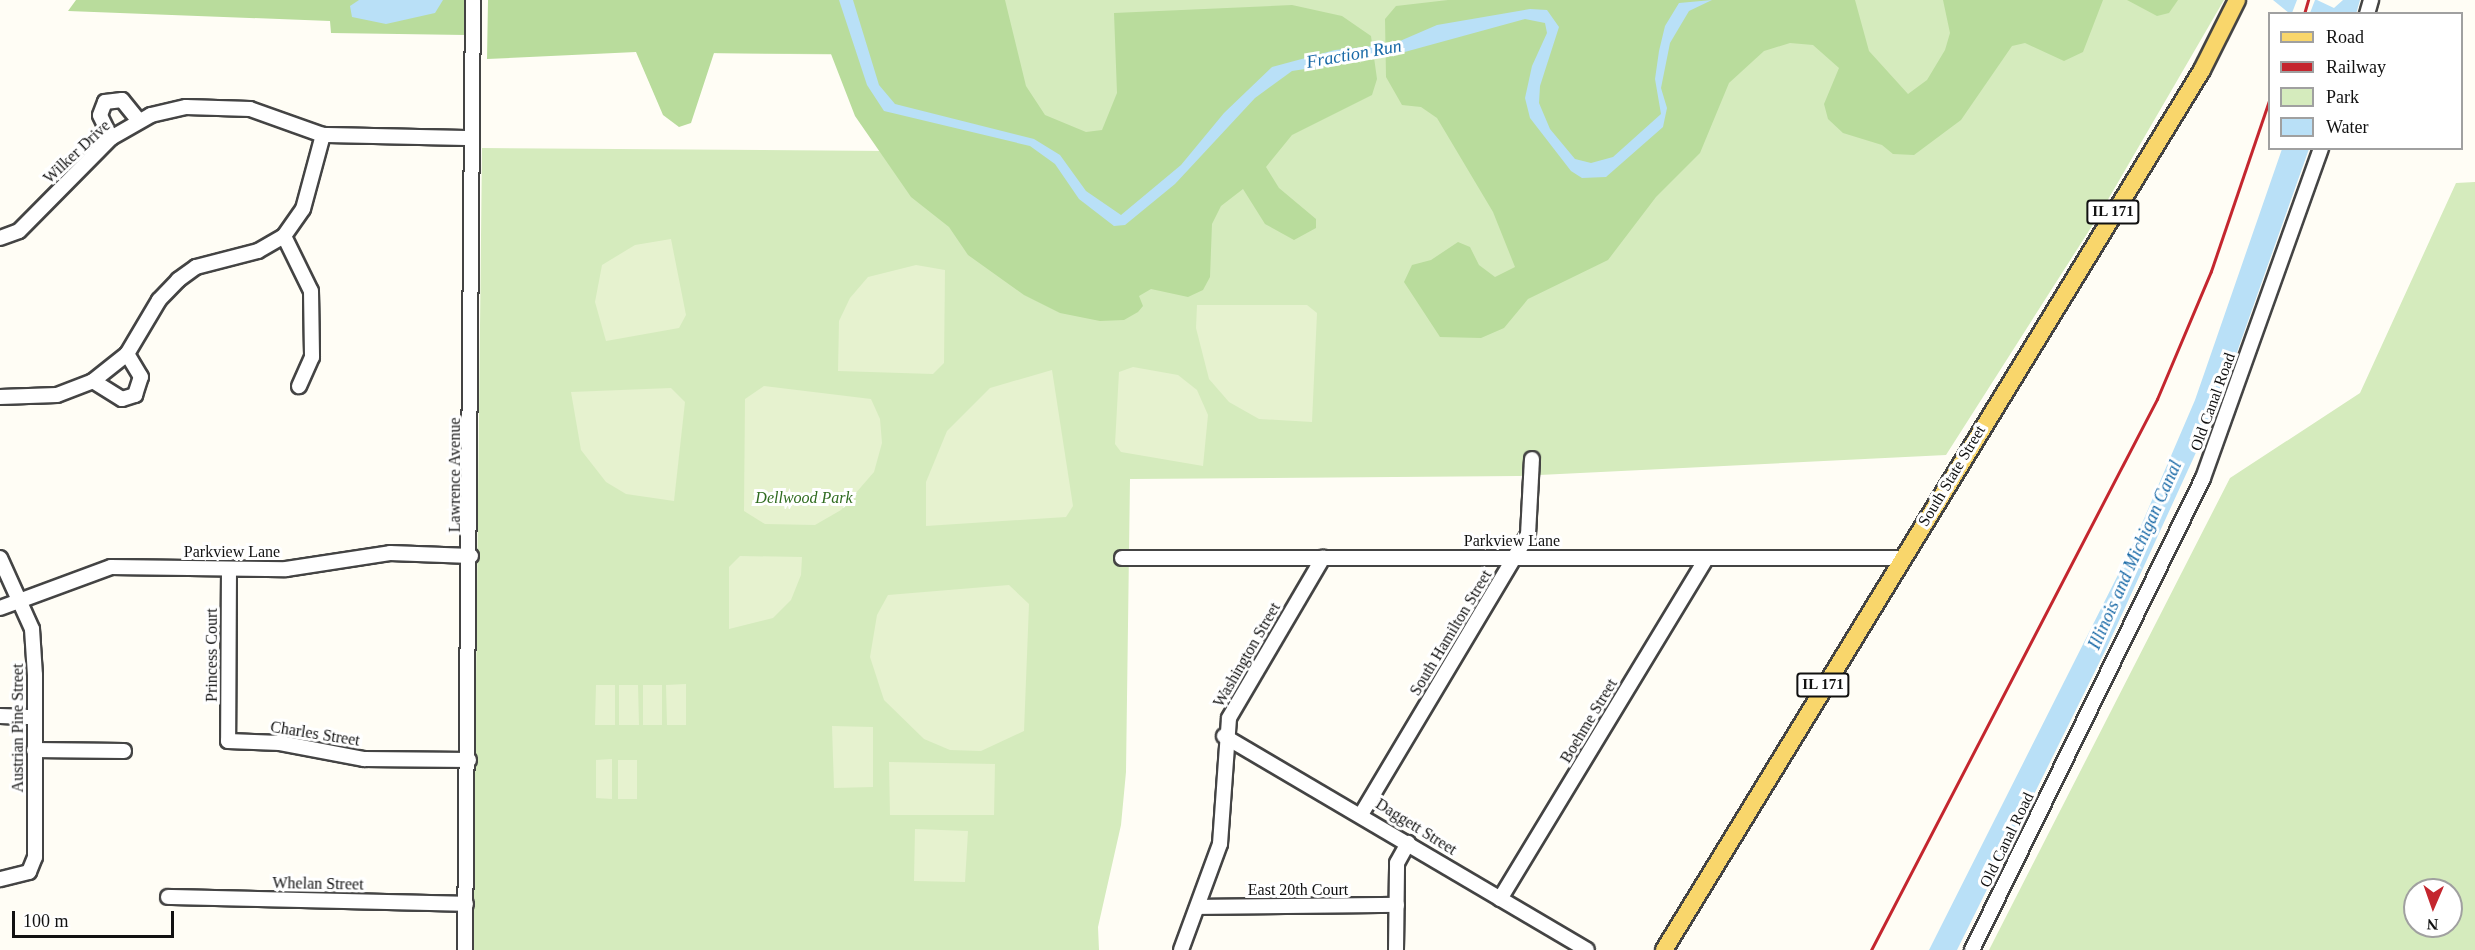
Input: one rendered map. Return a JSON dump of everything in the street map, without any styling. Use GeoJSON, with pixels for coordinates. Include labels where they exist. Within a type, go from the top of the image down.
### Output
{"type":"FeatureCollection","features":[{"type":"Feature","properties":{"kind":"main road","name":"South State Street"},"geometry":{"type":"LineString","coordinates":[[1664,950],[2202,70],[2237,0]]}},
{"type":"Feature","properties":{"kind":"street","name":"Lawrence Avenue"},"geometry":{"type":"LineString","coordinates":[[465,950],[471,556],[470,138],[473,0]]}},
{"type":"Feature","properties":{"kind":"street"},"geometry":{"type":"LineString","coordinates":[[111,138],[100,115],[105,102],[122,100],[139,121]]}},
{"type":"Feature","properties":{"kind":"street","name":"Wilker Drive"},"geometry":{"type":"LineString","coordinates":[[0,238],[19,231],[111,138],[139,121],[186,107],[250,109],[323,135],[470,138]]}},
{"type":"Feature","properties":{"kind":"street"},"geometry":{"type":"LineString","coordinates":[[0,397],[57,395],[93,381],[127,354],[165,291],[183,276],[284,236],[303,209],[323,135]]}},
{"type":"Feature","properties":{"kind":"street","name":"Old Canal Road"},"geometry":{"type":"LineString","coordinates":[[1972,950],[2203,478],[2320,150]]}},
{"type":"Feature","properties":{"kind":"street"},"geometry":{"type":"LineString","coordinates":[[284,236],[311,291],[312,357],[299,386]]}},
{"type":"Feature","properties":{"kind":"street"},"geometry":{"type":"LineString","coordinates":[[93,381],[122,399],[135,395],[141,377],[127,354]]}},
{"type":"Feature","properties":{"kind":"street","name":"South Hamilton Street"},"geometry":{"type":"LineString","coordinates":[[1362,813],[1528,535],[1532,459]]}},
{"type":"Feature","properties":{"kind":"street","name":"Parkview Lane"},"geometry":{"type":"LineString","coordinates":[[0,608],[22,603],[111,567],[229,569],[310,567],[390,553],[471,556]]}},
{"type":"Feature","properties":{"kind":"street","name":"Austrian Pine Street"},"geometry":{"type":"LineString","coordinates":[[0,558],[32,629],[35,717],[35,856],[29,872],[0,879]]}},
{"type":"Feature","properties":{"kind":"street","name":"Parkview Lane"},"geometry":{"type":"LineString","coordinates":[[1122,558],[1902,558]]}},
{"type":"Feature","properties":{"kind":"street","name":"Washington Street"},"geometry":{"type":"LineString","coordinates":[[1181,950],[1220,844],[1224,736],[1236,702],[1323,558]]}},
{"type":"Feature","properties":{"kind":"street","name":"Boehme Street"},"geometry":{"type":"LineString","coordinates":[[1500,899],[1706,559]]}},
{"type":"Feature","properties":{"kind":"street","name":"Princess Court"},"geometry":{"type":"LineString","coordinates":[[228,741],[229,569]]}},
{"type":"Feature","properties":{"kind":"street"},"geometry":{"type":"LineString","coordinates":[[0,716],[35,717]]}},
{"type":"Feature","properties":{"kind":"street","name":"Daggett Street"},"geometry":{"type":"LineString","coordinates":[[1224,736],[1362,813],[1587,950]]}},
{"type":"Feature","properties":{"kind":"street","name":"Charles Street"},"geometry":{"type":"LineString","coordinates":[[228,741],[280,743],[364,759],[469,760]]}},
{"type":"Feature","properties":{"kind":"street"},"geometry":{"type":"LineString","coordinates":[[34,750],[124,751]]}},
{"type":"Feature","properties":{"kind":"street"},"geometry":{"type":"LineString","coordinates":[[1396,950],[1397,863],[1408,843]]}},
{"type":"Feature","properties":{"kind":"street","name":"Whelan Street"},"geometry":{"type":"LineString","coordinates":[[168,897],[466,904]]}},
{"type":"Feature","properties":{"kind":"street","name":"East 20th Court"},"geometry":{"type":"LineString","coordinates":[[1198,907],[1397,905]]}},
{"type":"Feature","properties":{"kind":"green space"},"geometry":{"type":"Polygon","coordinates":[[[76,0],[465,0],[466,35],[331,33],[330,21],[68,11],[76,0]]]}},
{"type":"Feature","properties":{"kind":"green space"},"geometry":{"type":"Polygon","coordinates":[[[488,0],[1005,0],[1026,86],[1045,115],[1086,132],[1102,130],[1117,93],[1114,13],[1292,5],[1342,16],[1371,36],[1377,79],[1372,95],[1292,135],[1266,167],[1279,188],[1316,219],[1316,228],[1294,240],[1265,224],[1243,189],[1221,206],[1212,224],[1210,277],[1203,290],[1188,297],[1151,289],[1139,296],[1143,306],[1138,312],[1124,320],[1100,321],[1060,313],[1024,295],[968,255],[949,227],[911,197],[855,116],[831,54],[714,53],[691,123],[679,127],[663,115],[636,52],[487,59],[488,0]]]}},
{"type":"Feature","properties":{"kind":"green space","name":"Dellwood Park"},"geometry":{"type":"Polygon","coordinates":[[[697,0],[2224,0],[2099,215],[1946,455],[1519,476],[1130,479],[1126,772],[1121,825],[1098,927],[1099,950],[473,950],[482,148],[890,151],[892,55],[696,53],[697,0]]]}},
{"type":"Feature","properties":{"kind":"green space"},"geometry":{"type":"Polygon","coordinates":[[[1448,0],[1855,0],[1869,51],[1908,94],[1927,80],[1945,50],[1950,33],[1943,0],[2103,0],[2083,52],[2064,61],[2025,43],[2012,46],[1961,120],[1914,155],[1893,154],[1882,145],[1843,133],[1828,119],[1824,104],[1839,68],[1813,45],[1790,43],[1764,51],[1729,83],[1700,153],[1656,197],[1608,260],[1528,299],[1504,328],[1481,338],[1440,337],[1404,282],[1412,265],[1431,260],[1458,242],[1470,247],[1479,265],[1495,277],[1515,267],[1493,212],[1437,118],[1421,107],[1402,105],[1386,77],[1385,19],[1396,6],[1448,0]]]}},
{"type":"Feature","properties":{"kind":"green space"},"geometry":{"type":"Polygon","coordinates":[[[2127,0],[2178,0],[2169,13],[2157,16],[2127,0]]]}},
{"type":"Feature","properties":{"kind":"green space"},"geometry":{"type":"Polygon","coordinates":[[[2475,182],[2475,950],[1989,950],[2230,478],[2360,393],[2456,183],[2475,182]]]}},
{"type":"Feature","properties":{"kind":"green space"},"geometry":{"type":"Polygon","coordinates":[[[671,239],[686,315],[679,328],[606,341],[595,302],[602,265],[635,245],[671,239]]]}},
{"type":"Feature","properties":{"kind":"green space"},"geometry":{"type":"Polygon","coordinates":[[[916,265],[945,270],[944,363],[933,374],[838,371],[839,321],[850,298],[868,277],[916,265]]]}},
{"type":"Feature","properties":{"kind":"green space"},"geometry":{"type":"Polygon","coordinates":[[[1197,305],[1307,305],[1317,313],[1312,422],[1259,419],[1229,402],[1209,379],[1196,328],[1197,305]]]}},
{"type":"Feature","properties":{"kind":"green space"},"geometry":{"type":"Polygon","coordinates":[[[1133,367],[1178,375],[1197,390],[1208,415],[1203,466],[1121,452],[1115,444],[1119,372],[1133,367]]]}},
{"type":"Feature","properties":{"kind":"green space"},"geometry":{"type":"Polygon","coordinates":[[[1052,370],[1073,506],[1066,517],[926,526],[926,482],[947,431],[990,388],[1052,370]]]}},
{"type":"Feature","properties":{"kind":"green space"},"geometry":{"type":"Polygon","coordinates":[[[764,386],[871,399],[880,419],[882,443],[874,472],[841,510],[815,525],[765,524],[744,511],[745,399],[764,386]]]}},
{"type":"Feature","properties":{"kind":"green space"},"geometry":{"type":"Polygon","coordinates":[[[671,388],[685,402],[674,501],[626,494],[606,482],[581,450],[571,392],[671,388]]]}},
{"type":"Feature","properties":{"kind":"green space"},"geometry":{"type":"Polygon","coordinates":[[[740,556],[802,557],[801,575],[791,600],[773,618],[729,629],[729,567],[740,556]]]}},
{"type":"Feature","properties":{"kind":"green space"},"geometry":{"type":"Polygon","coordinates":[[[1009,585],[1029,604],[1024,731],[981,751],[950,750],[924,739],[884,700],[870,657],[877,615],[888,595],[1009,585]]]}},
{"type":"Feature","properties":{"kind":"green space"},"geometry":{"type":"Polygon","coordinates":[[[686,684],[686,725],[667,725],[666,685],[686,684]]]}},
{"type":"Feature","properties":{"kind":"green space"},"geometry":{"type":"Polygon","coordinates":[[[596,685],[615,685],[615,725],[595,725],[596,685]]]}},
{"type":"Feature","properties":{"kind":"green space"},"geometry":{"type":"Polygon","coordinates":[[[619,685],[638,685],[639,725],[619,725],[619,685]]]}},
{"type":"Feature","properties":{"kind":"green space"},"geometry":{"type":"Polygon","coordinates":[[[643,685],[662,685],[662,725],[643,725],[643,685]]]}},
{"type":"Feature","properties":{"kind":"green space"},"geometry":{"type":"Polygon","coordinates":[[[832,726],[873,727],[873,787],[834,788],[832,726]]]}},
{"type":"Feature","properties":{"kind":"green space"},"geometry":{"type":"Polygon","coordinates":[[[612,759],[612,799],[596,798],[596,760],[612,759]]]}},
{"type":"Feature","properties":{"kind":"green space"},"geometry":{"type":"Polygon","coordinates":[[[618,760],[637,760],[637,799],[618,799],[618,760]]]}},
{"type":"Feature","properties":{"kind":"green space"},"geometry":{"type":"Polygon","coordinates":[[[889,762],[995,764],[994,815],[890,815],[889,762]]]}},
{"type":"Feature","properties":{"kind":"green space"},"geometry":{"type":"Polygon","coordinates":[[[915,829],[968,831],[965,882],[914,881],[915,829]]]}},
{"type":"Feature","properties":{"kind":"water"},"geometry":{"type":"Polygon","coordinates":[[[359,0],[443,0],[435,13],[386,24],[352,17],[350,6],[359,0]]]}},
{"type":"Feature","properties":{"kind":"water","name":"Fraction Run"},"geometry":{"type":"Polygon","coordinates":[[[839,0],[853,0],[879,85],[895,104],[1034,139],[1060,155],[1086,191],[1121,215],[1181,165],[1224,113],[1272,67],[1335,50],[1393,44],[1437,25],[1530,9],[1547,10],[1559,27],[1540,86],[1539,103],[1550,129],[1575,159],[1591,163],[1613,157],[1661,114],[1655,79],[1659,51],[1665,26],[1679,3],[1712,0],[1689,11],[1670,43],[1661,88],[1667,108],[1663,127],[1606,177],[1582,178],[1571,171],[1530,118],[1525,98],[1532,66],[1547,33],[1545,23],[1525,19],[1390,56],[1292,71],[1255,98],[1175,184],[1125,225],[1114,226],[1079,199],[1055,164],[1030,146],[884,111],[867,85],[839,0]]]}},
{"type":"Feature","properties":{"kind":"water"},"geometry":{"type":"Polygon","coordinates":[[[2273,0],[2317,0],[2334,8],[2343,0],[2360,0],[2357,12],[2288,12],[2273,0]]]}},
{"type":"Feature","properties":{"kind":"water","name":"Illinois and Michigan Canal"},"geometry":{"type":"Polygon","coordinates":[[[2282,150],[2309,150],[2220,400],[2107,647],[1957,950],[1929,950],[2131,549],[2195,400],[2282,150]]]}},
{"type":"Feature","properties":{"kind":"pier"},"geometry":{"type":"Polygon","coordinates":[[[2297,0],[2315,0],[2310,12],[2292,12],[2297,0]]]}},
{"type":"Feature","properties":{"kind":"railway"},"geometry":{"type":"LineString","coordinates":[[2305,12],[2308,0]]}},
{"type":"Feature","properties":{"kind":"railway"},"geometry":{"type":"LineString","coordinates":[[1871,950],[2157,399],[2211,271],[2268,104]]}}]}
